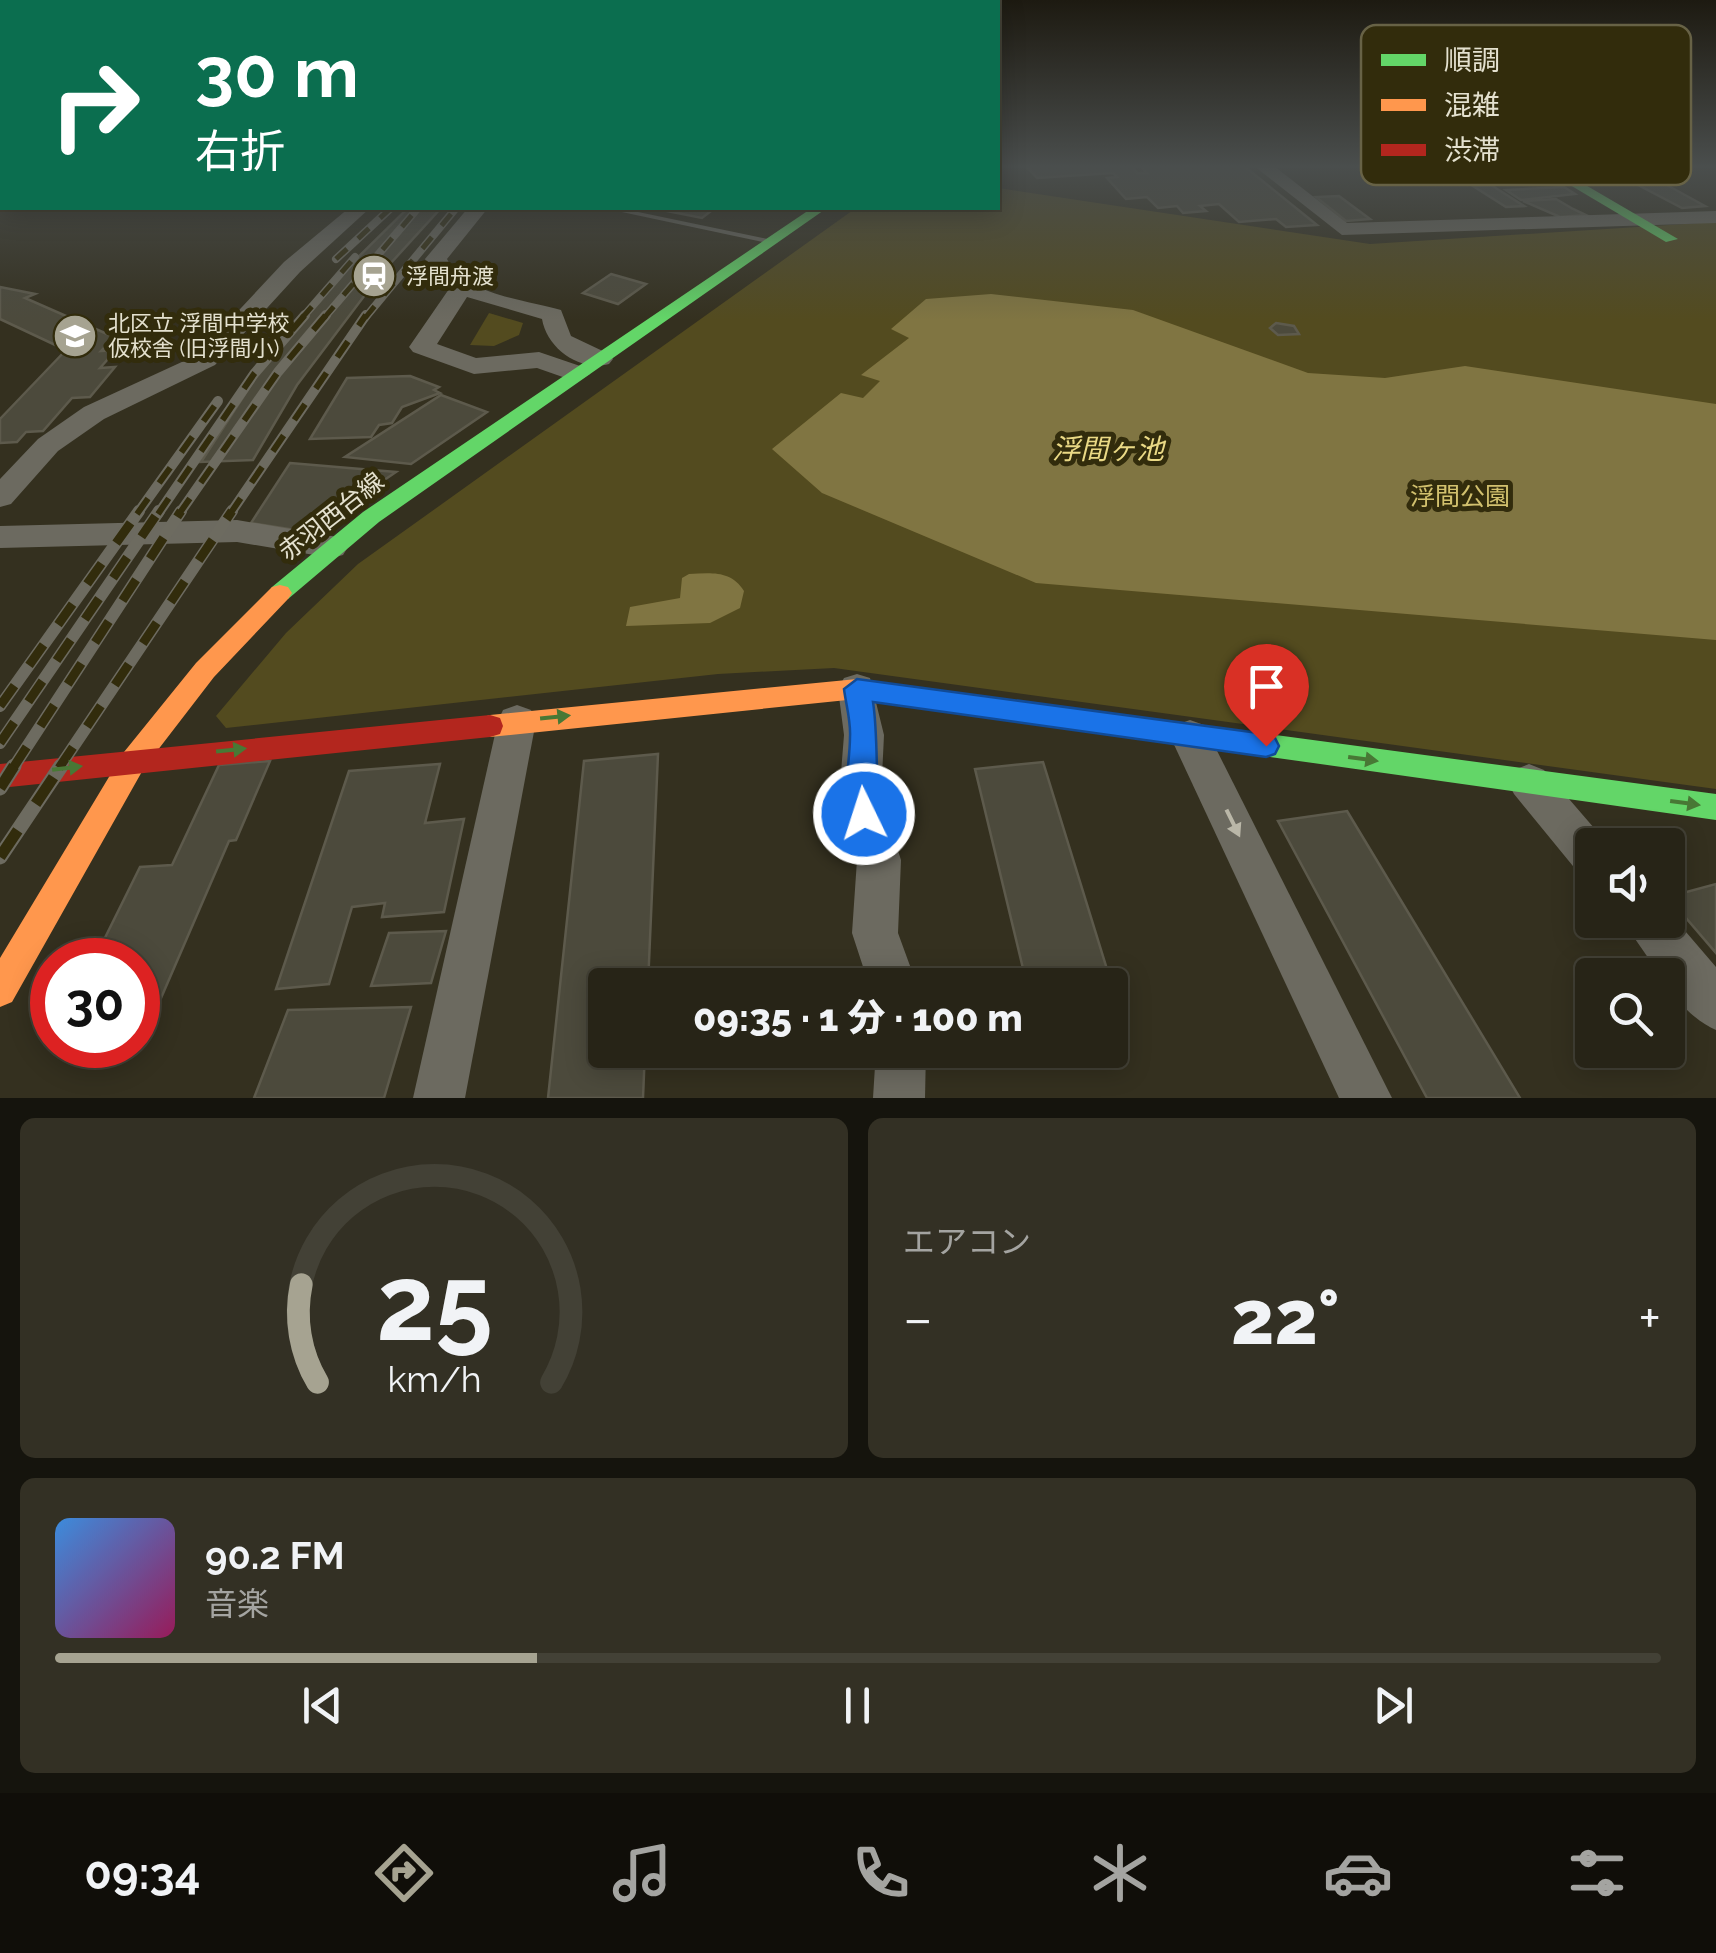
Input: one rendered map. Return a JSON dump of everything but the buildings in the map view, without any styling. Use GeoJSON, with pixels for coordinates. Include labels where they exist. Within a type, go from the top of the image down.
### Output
{"type":"FeatureCollection","features":[{"type":"Feature","properties":{"kind":"street"},"geometry":{"type":"LineString","coordinates":[[0,496],[48,444],[94,413],[206,360],[292,267],[349,217]]}},
{"type":"Feature","properties":{"kind":"street"},"geometry":{"type":"LineString","coordinates":[[470,217],[436,259],[440,269],[462,288],[553,315],[554,333],[562,346],[588,366]]}},
{"type":"Feature","properties":{"kind":"street","name":"赤羽西台線"},"geometry":{"type":"LineString","coordinates":[[0,990],[134,760],[246,625],[332,547],[807,217]]}},
{"type":"Feature","properties":{"kind":"street"},"geometry":{"type":"LineString","coordinates":[[1327,217],[1342,229],[1692,217]]}},
{"type":"Feature","properties":{"kind":"street"},"geometry":{"type":"LineString","coordinates":[[1633,217],[1671,238]]}},
{"type":"Feature","properties":{"kind":"street"},"geometry":{"type":"LineString","coordinates":[[462,288],[422,346],[474,366],[539,360],[588,366]]}},
{"type":"Feature","properties":{"kind":"street"},"geometry":{"type":"LineString","coordinates":[[454,358],[514,346],[532,331],[536,310]]}},
{"type":"Feature","properties":{"kind":"street"},"geometry":{"type":"LineString","coordinates":[[0,537],[237,531],[332,547]]}},
{"type":"Feature","properties":{"kind":"street"},"geometry":{"type":"LineString","coordinates":[[0,776],[857,689],[1716,807]]}},
{"type":"Feature","properties":{"kind":"street"},"geometry":{"type":"LineString","coordinates":[[857,689],[864,735],[860,798],[879,860],[874,934],[887,968]]}},
{"type":"Feature","properties":{"kind":"street"},"geometry":{"type":"LineString","coordinates":[[439,1098],[517,721]]}},
{"type":"Feature","properties":{"kind":"street"},"geometry":{"type":"LineString","coordinates":[[1190,736],[1366,1098]]}},
{"type":"Feature","properties":{"kind":"street"},"geometry":{"type":"LineString","coordinates":[[1529,782],[1575,837]]}},
{"type":"Feature","properties":{"kind":"street"},"geometry":{"type":"LineString","coordinates":[[1660,938],[1716,1005]]}},
{"type":"Feature","properties":{"kind":"street"},"geometry":{"type":"LineString","coordinates":[[899,1098],[900,1068]]}},
{"type":"Feature","properties":{"kind":"lane"},"geometry":{"type":"LineString","coordinates":[[654,217],[772,241]]}},
{"type":"Feature","properties":{"kind":"green space","name":"浮間公園"},"geometry":{"type":"Polygon","coordinates":[[[843,217],[1192,217],[1370,244],[1716,222],[1716,789],[834,668],[718,674],[226,728],[216,716],[286,633],[358,564],[843,217]]]}},
{"type":"Feature","properties":{"kind":"green space"},"geometry":{"type":"Polygon","coordinates":[[[489,313],[523,323],[519,335],[494,346],[470,345],[489,313]]]}},
{"type":"Feature","properties":{"kind":"water","name":"浮間ヶ池"},"geometry":{"type":"Polygon","coordinates":[[[991,294],[1133,310],[1308,373],[1385,378],[1465,366],[1716,404],[1716,640],[1036,583],[822,493],[772,449],[841,393],[863,398],[880,381],[861,375],[909,338],[891,329],[926,299],[991,294]]]}},
{"type":"Feature","properties":{"kind":"water"},"geometry":{"type":"Polygon","coordinates":[[[689,574],[720,574],[733,579],[744,591],[740,608],[710,623],[626,626],[630,607],[680,598],[682,578],[689,574]]]}},
{"type":"Feature","properties":{"kind":"railway"},"geometry":{"type":"LineString","coordinates":[[336,259],[381,217]]}},
{"type":"Feature","properties":{"kind":"railway"},"geometry":{"type":"LineString","coordinates":[[324,318],[410,217]]}},
{"type":"Feature","properties":{"kind":"railway"},"geometry":{"type":"LineString","coordinates":[[365,318],[448,217]]}},
{"type":"Feature","properties":{"kind":"railway"},"geometry":{"type":"LineString","coordinates":[[302,318],[355,257]]}},
{"type":"Feature","properties":{"kind":"railway"},"geometry":{"type":"LineString","coordinates":[[158,514],[254,374],[305,315]]}},
{"type":"Feature","properties":{"kind":"railway"},"geometry":{"type":"LineString","coordinates":[[180,513],[278,372],[326,315]]}},
{"type":"Feature","properties":{"kind":"railway"},"geometry":{"type":"LineString","coordinates":[[230,514],[366,315]]}},
{"type":"Feature","properties":{"kind":"railway"},"geometry":{"type":"LineString","coordinates":[[137,514],[218,401]]}},
{"type":"Feature","properties":{"kind":"railway"},"geometry":{"type":"LineString","coordinates":[[0,706],[139,511]]}},
{"type":"Feature","properties":{"kind":"railway"},"geometry":{"type":"LineString","coordinates":[[0,743],[159,511]]}},
{"type":"Feature","properties":{"kind":"railway"},"geometry":{"type":"LineString","coordinates":[[59,768],[232,511]]}},
{"type":"Feature","properties":{"kind":"railway"},"geometry":{"type":"LineString","coordinates":[[13,768],[180,513]]}},
{"type":"Feature","properties":{"kind":"railway"},"geometry":{"type":"LineString","coordinates":[[0,788],[14,766]]}},
{"type":"Feature","properties":{"kind":"railway"},"geometry":{"type":"LineString","coordinates":[[0,857],[61,766]]}},
{"type":"Feature","properties":{"kind":"traffic: fast"},"geometry":{"type":"LineString","coordinates":[[280,593],[371,517],[807,217]]}},
{"type":"Feature","properties":{"kind":"traffic: fast"},"geometry":{"type":"LineString","coordinates":[[1633,217],[1671,239]]}},
{"type":"Feature","properties":{"kind":"traffic: fast"},"geometry":{"type":"LineString","coordinates":[[1200,736],[1716,807]]}},
{"type":"Feature","properties":{"kind":"traffic: slow"},"geometry":{"type":"LineString","coordinates":[[0,990],[134,760],[205,670],[280,593]]}},
{"type":"Feature","properties":{"kind":"traffic: slow"},"geometry":{"type":"LineString","coordinates":[[490,726],[857,689],[1200,736]]}},
{"type":"Feature","properties":{"kind":"traffic: jam"},"geometry":{"type":"LineString","coordinates":[[0,776],[490,726]]}},
{"type":"Feature","properties":{"kind":"place","name":"浮間舟渡"},"geometry":{"type":"Point","coordinates":[374,276]}},
{"type":"Feature","properties":{"kind":"place","name":"北区立 浮間中学校 仮校舎 (旧浮間小)"},"geometry":{"type":"Point","coordinates":[75,336]}},
{"type":"Feature","properties":{"kind":"route"},"geometry":{"type":"LineString","coordinates":[[864,814],[859,782],[864,735],[857,689],[1266,746]]}}]}
